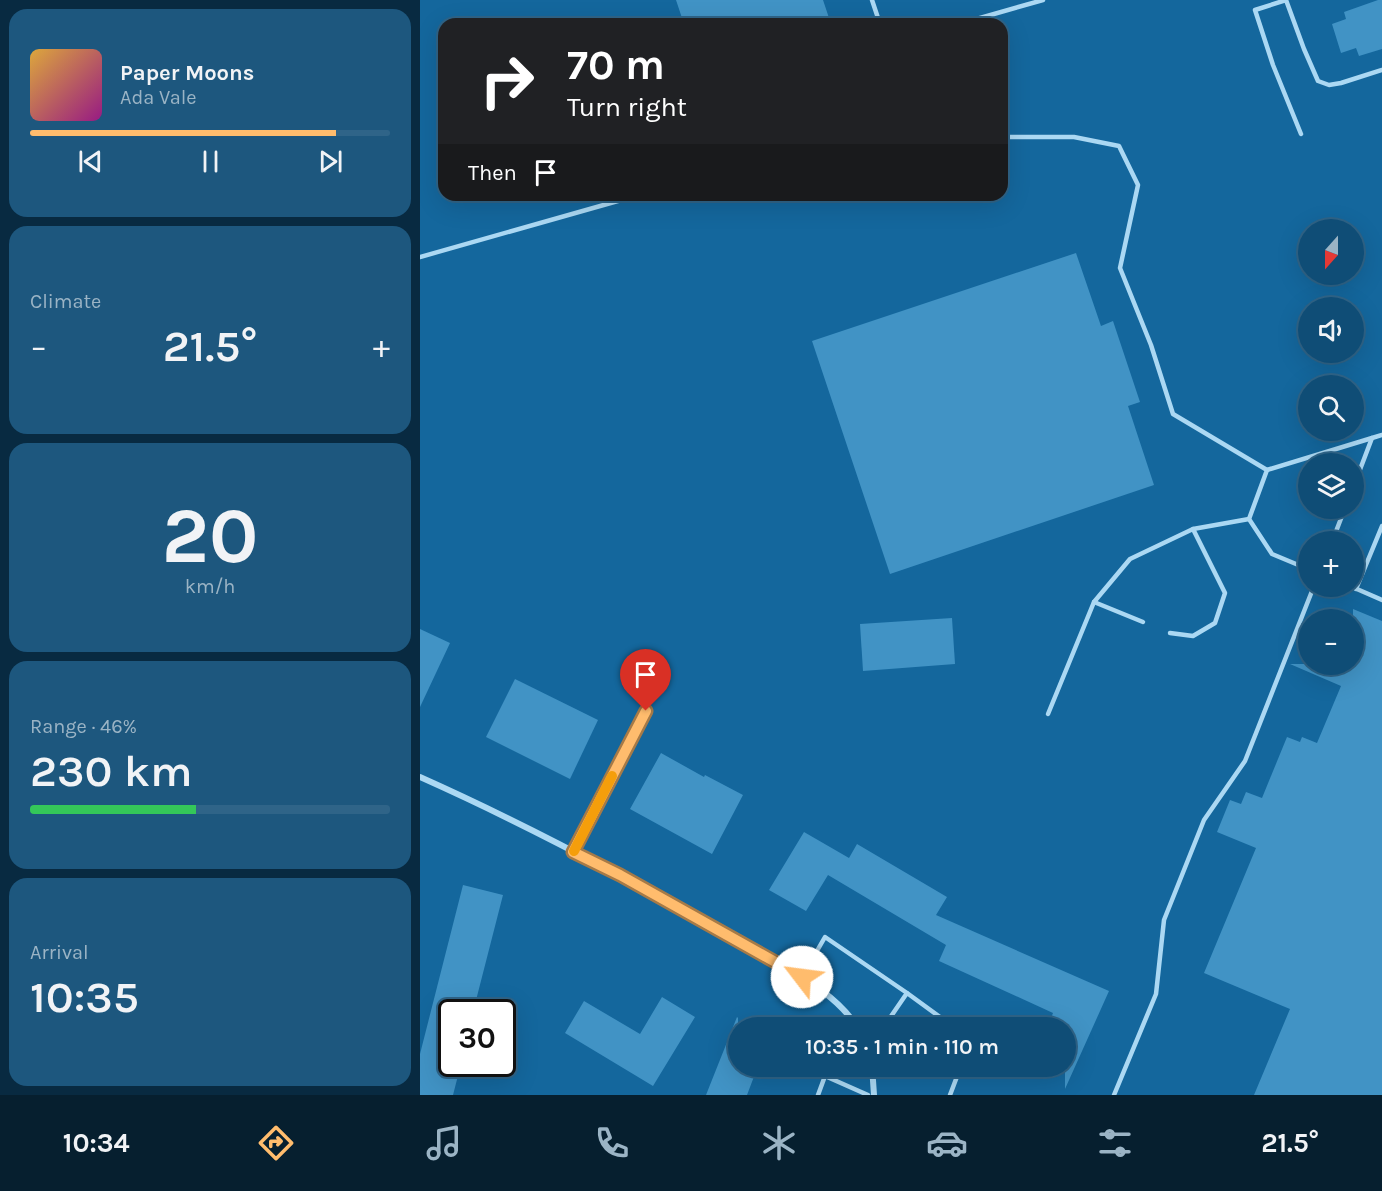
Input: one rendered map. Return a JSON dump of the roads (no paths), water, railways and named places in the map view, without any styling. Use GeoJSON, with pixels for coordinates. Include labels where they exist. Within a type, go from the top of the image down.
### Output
{"type":"FeatureCollection","features":[{"type":"Feature","properties":{"kind":"street"},"geometry":{"type":"LineString","coordinates":[[420,777],[461,795],[620,875],[802,977],[835,1001],[851,1017]]}},
{"type":"Feature","properties":{"kind":"street"},"geometry":{"type":"LineString","coordinates":[[873,1077],[874,1095]]}},
{"type":"Feature","properties":{"kind":"lane"},"geometry":{"type":"LineString","coordinates":[[872,0],[878,18]]}},
{"type":"Feature","properties":{"kind":"lane"},"geometry":{"type":"LineString","coordinates":[[980,18],[1043,0]]}},
{"type":"Feature","properties":{"kind":"lane"},"geometry":{"type":"LineString","coordinates":[[1301,134],[1273,65],[1255,10],[1286,0],[1318,81],[1329,85],[1341,83],[1382,70]]}},
{"type":"Feature","properties":{"kind":"lane"},"geometry":{"type":"LineString","coordinates":[[1008,137],[1074,137],[1119,146],[1138,185],[1120,268],[1151,345],[1173,414],[1267,470],[1382,435]]}},
{"type":"Feature","properties":{"kind":"lane"},"geometry":{"type":"LineString","coordinates":[[420,257],[618,201]]}},
{"type":"Feature","properties":{"kind":"lane"},"geometry":{"type":"LineString","coordinates":[[1364,459],[1372,438]]}},
{"type":"Feature","properties":{"kind":"lane"},"geometry":{"type":"LineString","coordinates":[[1249,519],[1267,470]]}},
{"type":"Feature","properties":{"kind":"lane"},"geometry":{"type":"LineString","coordinates":[[1048,714],[1094,602],[1130,559],[1193,529],[1249,519]]}},
{"type":"Feature","properties":{"kind":"lane"},"geometry":{"type":"LineString","coordinates":[[1249,519],[1272,554],[1298,566]]}},
{"type":"Feature","properties":{"kind":"lane"},"geometry":{"type":"LineString","coordinates":[[1364,570],[1382,526]]}},
{"type":"Feature","properties":{"kind":"lane"},"geometry":{"type":"LineString","coordinates":[[1170,633],[1193,636],[1215,623],[1225,593],[1193,529]]}},
{"type":"Feature","properties":{"kind":"lane"},"geometry":{"type":"LineString","coordinates":[[1364,592],[1382,600]]}},
{"type":"Feature","properties":{"kind":"lane"},"geometry":{"type":"LineString","coordinates":[[1114,1095],[1156,994],[1164,920],[1204,820],[1245,761],[1310,597]]}},
{"type":"Feature","properties":{"kind":"lane"},"geometry":{"type":"LineString","coordinates":[[1094,602],[1143,622]]}},
{"type":"Feature","properties":{"kind":"lane"},"geometry":{"type":"LineString","coordinates":[[573,852],[646,711]]}},
{"type":"Feature","properties":{"kind":"lane"},"geometry":{"type":"LineString","coordinates":[[802,977],[825,937],[940,1017]]}},
{"type":"Feature","properties":{"kind":"lane"},"geometry":{"type":"LineString","coordinates":[[891,1017],[907,993]]}},
{"type":"Feature","properties":{"kind":"lane"},"geometry":{"type":"LineString","coordinates":[[818,1095],[825,1076],[868,1095]]}},
{"type":"Feature","properties":{"kind":"lane"},"geometry":{"type":"LineString","coordinates":[[950,1095],[957,1077]]}}]}
